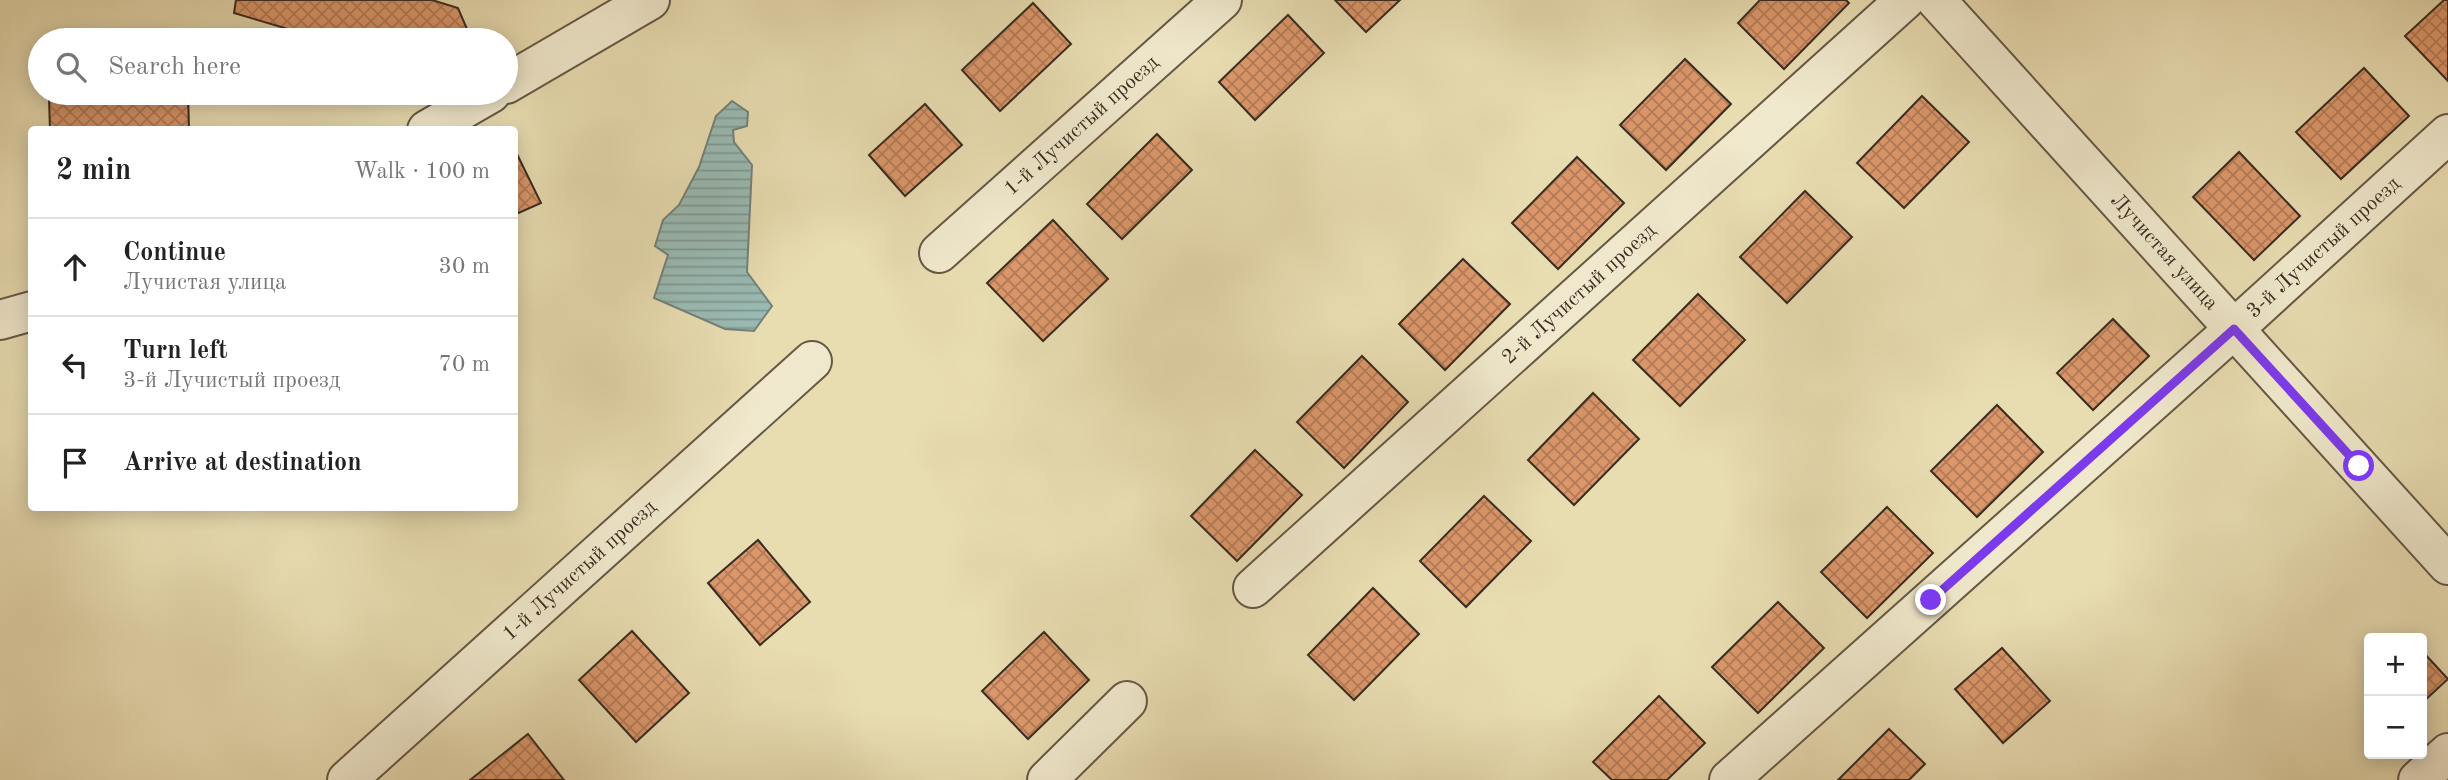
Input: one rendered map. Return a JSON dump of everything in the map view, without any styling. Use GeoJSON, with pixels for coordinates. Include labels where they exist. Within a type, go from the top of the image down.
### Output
{"type":"FeatureCollection","features":[{"type":"Feature","properties":{"kind":"street"},"geometry":{"type":"LineString","coordinates":[[518,77],[650,0]]}},
{"type":"Feature","properties":{"kind":"street","name":"1-й Лучистый проезд"},"geometry":{"type":"LineString","coordinates":[[939,253],[1222,0]]}},
{"type":"Feature","properties":{"kind":"street","name":"2-й Лучистый проезд"},"geometry":{"type":"LineString","coordinates":[[1254,588],[1906,0]]}},
{"type":"Feature","properties":{"kind":"street","name":"Лучистая улица"},"geometry":{"type":"LineString","coordinates":[[1936,0],[2448,565]]}},
{"type":"Feature","properties":{"kind":"street"},"geometry":{"type":"LineString","coordinates":[[434,126],[470,105]]}},
{"type":"Feature","properties":{"kind":"street","name":"3-й Лучистый проезд"},"geometry":{"type":"LineString","coordinates":[[1729,780],[2448,134]]}},
{"type":"Feature","properties":{"kind":"street"},"geometry":{"type":"LineString","coordinates":[[0,320],[28,312]]}},
{"type":"Feature","properties":{"kind":"street","name":"1-й Лучистый проезд"},"geometry":{"type":"LineString","coordinates":[[347,780],[812,361]]}},
{"type":"Feature","properties":{"kind":"street"},"geometry":{"type":"LineString","coordinates":[[1046,780],[1127,701]]}},
{"type":"Feature","properties":{"kind":"street"},"geometry":{"type":"LineString","coordinates":[[2418,780],[2448,753]]}},
{"type":"Feature","properties":{"kind":"water"},"geometry":{"type":"Polygon","coordinates":[[[732,101],[748,112],[747,126],[733,130],[734,142],[752,165],[747,272],[772,306],[754,331],[725,329],[654,298],[668,255],[655,246],[663,220],[679,205],[699,167],[716,116],[732,101]]]}},
{"type":"Feature","properties":{"kind":"building"},"geometry":{"type":"Polygon","coordinates":[[[236,0],[432,0],[458,8],[467,28],[285,28],[234,13],[236,0]]]}},
{"type":"Feature","properties":{"kind":"building"},"geometry":{"type":"Polygon","coordinates":[[[1335,0],[1400,0],[1366,32],[1335,0]]]}},
{"type":"Feature","properties":{"kind":"building"},"geometry":{"type":"Polygon","coordinates":[[[1760,0],[1846,0],[1849,3],[1784,69],[1738,23],[1760,0]]]}},
{"type":"Feature","properties":{"kind":"building"},"geometry":{"type":"Polygon","coordinates":[[[2444,0],[2448,0],[2448,81],[2405,36],[2444,0]]]}},
{"type":"Feature","properties":{"kind":"building"},"geometry":{"type":"Polygon","coordinates":[[[1033,3],[1071,44],[1000,111],[962,70],[1033,3]]]}},
{"type":"Feature","properties":{"kind":"building"},"geometry":{"type":"Polygon","coordinates":[[[1288,15],[1324,53],[1255,120],[1219,82],[1288,15]]]}},
{"type":"Feature","properties":{"kind":"building"},"geometry":{"type":"Polygon","coordinates":[[[1685,59],[1731,104],[1666,170],[1620,125],[1685,59]]]}},
{"type":"Feature","properties":{"kind":"building"},"geometry":{"type":"Polygon","coordinates":[[[2364,68],[2409,116],[2341,179],[2296,132],[2364,68]]]}},
{"type":"Feature","properties":{"kind":"building"},"geometry":{"type":"Polygon","coordinates":[[[1922,96],[1969,142],[1904,208],[1857,163],[1922,96]]]}},
{"type":"Feature","properties":{"kind":"building"},"geometry":{"type":"Polygon","coordinates":[[[925,104],[962,145],[905,196],[869,155],[925,104]]]}},
{"type":"Feature","properties":{"kind":"building"},"geometry":{"type":"Polygon","coordinates":[[[49,105],[188,105],[189,126],[50,126],[49,105]]]}},
{"type":"Feature","properties":{"kind":"building"},"geometry":{"type":"Polygon","coordinates":[[[1157,134],[1192,170],[1122,239],[1087,204],[1157,134]]]}},
{"type":"Feature","properties":{"kind":"building"},"geometry":{"type":"Polygon","coordinates":[[[2239,152],[2300,216],[2254,260],[2193,197],[2239,152]]]}},
{"type":"Feature","properties":{"kind":"building"},"geometry":{"type":"Polygon","coordinates":[[[518,156],[541,203],[518,213],[518,156]]]}},
{"type":"Feature","properties":{"kind":"building"},"geometry":{"type":"Polygon","coordinates":[[[1577,157],[1624,203],[1558,269],[1512,223],[1577,157]]]}},
{"type":"Feature","properties":{"kind":"building"},"geometry":{"type":"Polygon","coordinates":[[[1805,191],[1852,237],[1787,303],[1740,257],[1805,191]]]}},
{"type":"Feature","properties":{"kind":"building"},"geometry":{"type":"Polygon","coordinates":[[[1053,220],[1108,279],[1043,341],[987,283],[1053,220]]]}},
{"type":"Feature","properties":{"kind":"building"},"geometry":{"type":"Polygon","coordinates":[[[1463,259],[1510,304],[1445,370],[1399,324],[1463,259]]]}},
{"type":"Feature","properties":{"kind":"building"},"geometry":{"type":"Polygon","coordinates":[[[1698,294],[1745,340],[1680,406],[1633,360],[1698,294]]]}},
{"type":"Feature","properties":{"kind":"building"},"geometry":{"type":"Polygon","coordinates":[[[2113,319],[2149,356],[2093,410],[2057,373],[2113,319]]]}},
{"type":"Feature","properties":{"kind":"building"},"geometry":{"type":"Polygon","coordinates":[[[1362,356],[1408,402],[1344,468],[1297,422],[1362,356]]]}},
{"type":"Feature","properties":{"kind":"building"},"geometry":{"type":"Polygon","coordinates":[[[1593,393],[1639,439],[1574,505],[1528,460],[1593,393]]]}},
{"type":"Feature","properties":{"kind":"building"},"geometry":{"type":"Polygon","coordinates":[[[1997,405],[2043,452],[1977,517],[1931,471],[1997,405]]]}},
{"type":"Feature","properties":{"kind":"building"},"geometry":{"type":"Polygon","coordinates":[[[1255,450],[1302,495],[1237,561],[1191,516],[1255,450]]]}},
{"type":"Feature","properties":{"kind":"building"},"geometry":{"type":"Polygon","coordinates":[[[1484,496],[1531,541],[1466,607],[1420,561],[1484,496]]]}},
{"type":"Feature","properties":{"kind":"building"},"geometry":{"type":"Polygon","coordinates":[[[1887,507],[1933,553],[1867,618],[1821,572],[1887,507]]]}},
{"type":"Feature","properties":{"kind":"building"},"geometry":{"type":"Polygon","coordinates":[[[758,540],[810,602],[760,645],[708,583],[758,540]]]}},
{"type":"Feature","properties":{"kind":"building"},"geometry":{"type":"Polygon","coordinates":[[[1373,588],[1419,634],[1354,700],[1308,655],[1373,588]]]}},
{"type":"Feature","properties":{"kind":"building"},"geometry":{"type":"Polygon","coordinates":[[[1778,602],[1824,648],[1758,713],[1712,667],[1778,602]]]}},
{"type":"Feature","properties":{"kind":"building"},"geometry":{"type":"Polygon","coordinates":[[[632,631],[689,693],[636,742],[579,680],[632,631]]]}},
{"type":"Feature","properties":{"kind":"building"},"geometry":{"type":"Polygon","coordinates":[[[1044,632],[1089,680],[1028,739],[982,691],[1044,632]]]}},
{"type":"Feature","properties":{"kind":"building"},"geometry":{"type":"Polygon","coordinates":[[[2002,648],[2050,701],[2003,743],[1955,689],[2002,648]]]}},
{"type":"Feature","properties":{"kind":"building"},"geometry":{"type":"Polygon","coordinates":[[[2427,656],[2448,679],[2427,698],[2427,656]]]}},
{"type":"Feature","properties":{"kind":"building"},"geometry":{"type":"Polygon","coordinates":[[[1659,696],[1705,743],[1667,780],[1612,780],[1593,762],[1659,696]]]}},
{"type":"Feature","properties":{"kind":"building"},"geometry":{"type":"Polygon","coordinates":[[[1889,729],[1925,764],[1909,780],[1838,780],[1889,729]]]}},
{"type":"Feature","properties":{"kind":"building"},"geometry":{"type":"Polygon","coordinates":[[[528,734],[564,780],[470,780],[528,734]]]}},
{"type":"Feature","properties":{"kind":"route"},"geometry":{"type":"LineString","coordinates":[[1931,600],[2234,329],[2359,466]]}}]}
